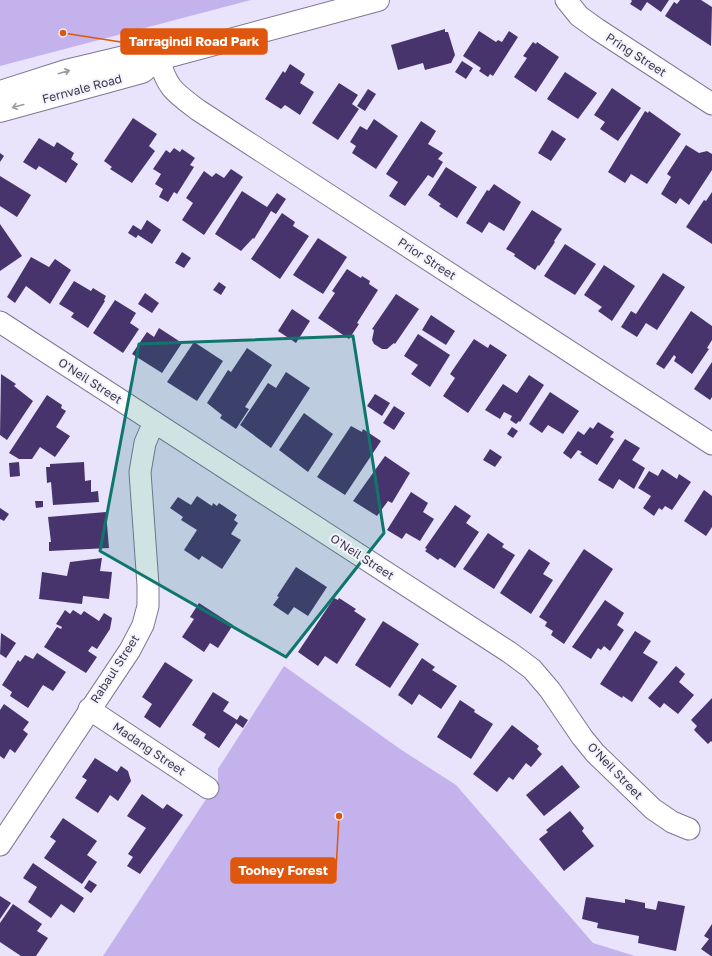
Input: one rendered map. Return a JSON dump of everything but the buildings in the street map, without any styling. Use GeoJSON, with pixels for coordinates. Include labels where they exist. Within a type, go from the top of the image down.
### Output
{"type":"FeatureCollection","features":[{"type":"Feature","properties":{"kind":"street","name":"Fernvale Road"},"geometry":{"type":"LineString","coordinates":[[0,111],[142,72],[160,59],[378,0]]}},
{"type":"Feature","properties":{"kind":"street","name":"Pring Street"},"geometry":{"type":"LineString","coordinates":[[566,0],[579,16],[597,29],[712,104]]}},
{"type":"Feature","properties":{"kind":"street","name":"Fernvale Road"},"geometry":{"type":"LineString","coordinates":[[0,92],[66,71],[133,55],[160,59]]}},
{"type":"Feature","properties":{"kind":"street","name":"Prior Street"},"geometry":{"type":"LineString","coordinates":[[160,59],[164,75],[170,87],[198,110],[712,444]]}},
{"type":"Feature","properties":{"kind":"street","name":"O'Neil Street"},"geometry":{"type":"LineString","coordinates":[[0,322],[509,652],[532,669],[550,690],[582,737],[595,753],[653,809],[672,822],[689,829]]}},
{"type":"Feature","properties":{"kind":"street","name":"Rabaul Street"},"geometry":{"type":"LineString","coordinates":[[0,845],[89,709],[130,650],[143,626],[148,606],[148,585],[140,472],[146,443],[154,422]]}},
{"type":"Feature","properties":{"kind":"street","name":"Madang Street"},"geometry":{"type":"LineString","coordinates":[[89,709],[208,788]]}},
{"type":"Feature","properties":{"kind":"highlighted area"},"geometry":{"type":"Polygon","coordinates":[[[353,336],[384,533],[286,657],[100,551],[139,344],[353,336]]]}},
{"type":"Feature","properties":{"kind":"shaded area"},"geometry":{"type":"Polygon","coordinates":[[[0,0],[251,0],[0,66],[0,0]]]}},
{"type":"Feature","properties":{"kind":"shaded area"},"geometry":{"type":"Polygon","coordinates":[[[284,666],[400,749],[456,785],[593,943],[635,956],[103,956],[218,781],[218,769],[284,666]]]}},
{"type":"Feature","properties":{"kind":"place","name":"Tarragindi Road Park"},"geometry":{"type":"Point","coordinates":[63,33]}},
{"type":"Feature","properties":{"kind":"place","name":"Toohey Forest"},"geometry":{"type":"Point","coordinates":[339,816]}}]}
